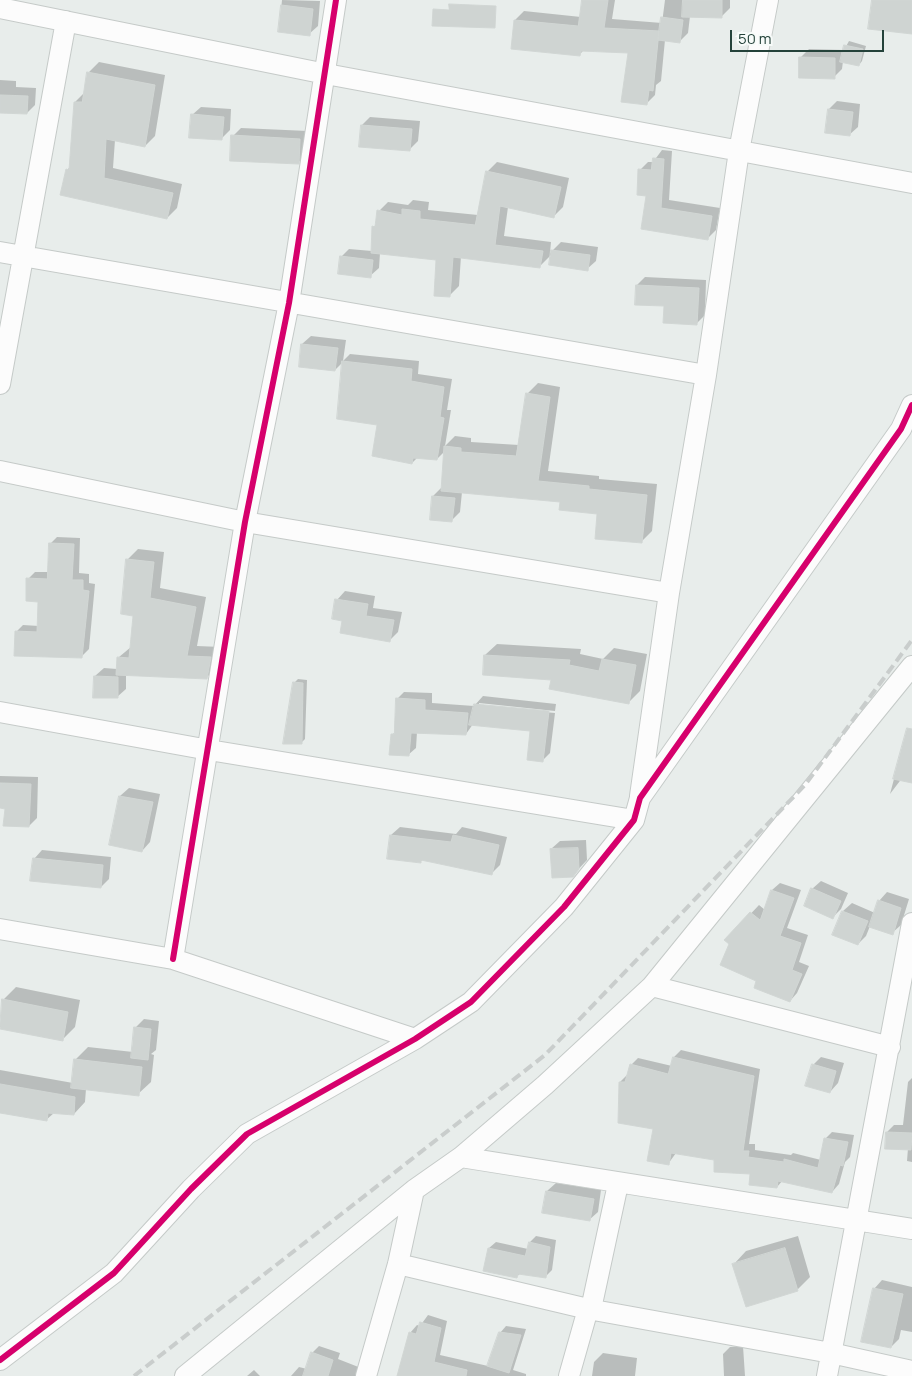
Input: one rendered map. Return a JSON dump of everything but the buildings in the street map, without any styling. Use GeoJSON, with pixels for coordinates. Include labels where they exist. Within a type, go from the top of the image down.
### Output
{"type":"FeatureCollection","features":[{"type":"Feature","properties":{"kind":"street"},"geometry":{"type":"LineString","coordinates":[[173,959],[209,750],[245,522],[289,302],[336,0]]}},
{"type":"Feature","properties":{"kind":"street"},"geometry":{"type":"LineString","coordinates":[[0,1360],[114,1273],[191,1189],[247,1134],[415,1039],[471,1002],[564,907],[634,820],[640,798],[669,593],[706,375],[739,151],[768,0]]}},
{"type":"Feature","properties":{"kind":"street"},"geometry":{"type":"LineString","coordinates":[[0,8],[326,74],[912,183]]}},
{"type":"Feature","properties":{"kind":"street"},"geometry":{"type":"LineString","coordinates":[[0,384],[66,21]]}},
{"type":"Feature","properties":{"kind":"street"},"geometry":{"type":"LineString","coordinates":[[0,252],[706,375]]}},
{"type":"Feature","properties":{"kind":"street"},"geometry":{"type":"LineString","coordinates":[[640,798],[901,429],[912,405]]}},
{"type":"Feature","properties":{"kind":"street"},"geometry":{"type":"LineString","coordinates":[[0,471],[245,522],[669,593]]}},
{"type":"Feature","properties":{"kind":"street"},"geometry":{"type":"LineString","coordinates":[[185,1376],[414,1190],[461,1157],[545,1085],[652,986],[912,666]]}},
{"type":"Feature","properties":{"kind":"street"},"geometry":{"type":"LineString","coordinates":[[0,712],[590,815],[634,820]]}},
{"type":"Feature","properties":{"kind":"street"},"geometry":{"type":"LineString","coordinates":[[827,1376],[858,1222],[912,924]]}},
{"type":"Feature","properties":{"kind":"street"},"geometry":{"type":"LineString","coordinates":[[0,929],[173,959],[415,1039]]}},
{"type":"Feature","properties":{"kind":"street"},"geometry":{"type":"LineString","coordinates":[[652,986],[890,1047]]}},
{"type":"Feature","properties":{"kind":"street"},"geometry":{"type":"LineString","coordinates":[[461,1157],[618,1184],[912,1229]]}},
{"type":"Feature","properties":{"kind":"street"},"geometry":{"type":"LineString","coordinates":[[569,1376],[590,1309],[618,1184]]}},
{"type":"Feature","properties":{"kind":"street"},"geometry":{"type":"LineString","coordinates":[[366,1376],[398,1264],[414,1190]]}},
{"type":"Feature","properties":{"kind":"street"},"geometry":{"type":"LineString","coordinates":[[398,1264],[590,1309],[831,1353],[912,1371]]}},
{"type":"Feature","properties":{"kind":"railway"},"geometry":{"type":"LineString","coordinates":[[134,1376],[545,1055],[805,785],[912,640]]}},
{"type":"Feature","properties":{"kind":"cycle path"},"geometry":{"type":"LineString","coordinates":[[173,959],[245,522],[289,303],[336,0]]}},
{"type":"Feature","properties":{"kind":"cycle path"},"geometry":{"type":"LineString","coordinates":[[0,1360],[114,1273],[191,1189],[247,1134],[415,1039],[471,1002],[564,907],[634,820],[640,798],[901,429],[912,405]]}}]}
